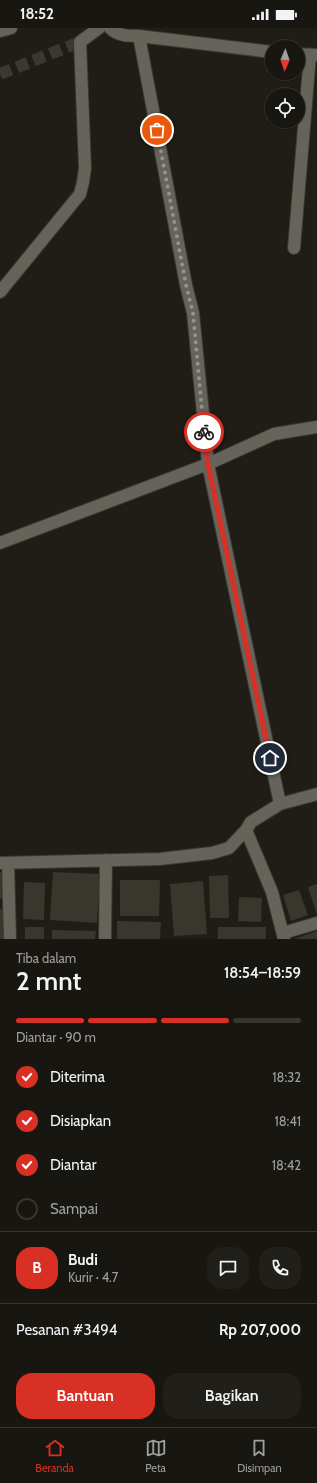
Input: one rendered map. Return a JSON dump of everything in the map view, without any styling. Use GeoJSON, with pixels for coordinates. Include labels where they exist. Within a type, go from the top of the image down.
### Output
{"type":"FeatureCollection","features":[{"type":"Feature","properties":{"kind":"street"},"geometry":{"type":"LineString","coordinates":[[0,31],[11,28]]}},
{"type":"Feature","properties":{"kind":"street"},"geometry":{"type":"LineString","coordinates":[[0,292],[80,194],[85,168],[80,42],[99,28]]}},
{"type":"Feature","properties":{"kind":"street"},"geometry":{"type":"LineString","coordinates":[[110,28],[114,32],[124,36],[139,36],[265,51]]}},
{"type":"Feature","properties":{"kind":"street"},"geometry":{"type":"LineString","coordinates":[[139,36],[186,285],[193,313],[208,464],[280,804]]}},
{"type":"Feature","properties":{"kind":"street"},"geometry":{"type":"LineString","coordinates":[[294,248],[308,55]]}},
{"type":"Feature","properties":{"kind":"street"},"geometry":{"type":"LineString","coordinates":[[0,544],[208,464],[274,434],[317,427]]}},
{"type":"Feature","properties":{"kind":"street"},"geometry":{"type":"LineString","coordinates":[[10,939],[4,863],[160,859],[212,853],[229,848],[246,830],[251,822],[280,804],[317,794]]}},
{"type":"Feature","properties":{"kind":"street"},"geometry":{"type":"LineString","coordinates":[[246,830],[272,892],[283,936],[317,924]]}},
{"type":"Feature","properties":{"kind":"street"},"geometry":{"type":"LineString","coordinates":[[105,939],[106,860]]}},
{"type":"Feature","properties":{"kind":"building"},"geometry":{"type":"Polygon","coordinates":[[[0,872],[6,872],[6,899],[0,899],[0,872]]]}},
{"type":"Feature","properties":{"kind":"building"},"geometry":{"type":"Polygon","coordinates":[[[53,872],[100,874],[97,923],[50,920],[53,872]]]}},
{"type":"Feature","properties":{"kind":"building"},"geometry":{"type":"Polygon","coordinates":[[[228,875],[229,918],[210,918],[209,876],[228,875]]]}},
{"type":"Feature","properties":{"kind":"building"},"geometry":{"type":"Polygon","coordinates":[[[120,880],[160,880],[159,916],[120,916],[120,880]]]}},
{"type":"Feature","properties":{"kind":"building"},"geometry":{"type":"Polygon","coordinates":[[[203,881],[207,934],[174,936],[170,884],[203,881]]]}},
{"type":"Feature","properties":{"kind":"building"},"geometry":{"type":"Polygon","coordinates":[[[24,882],[45,883],[44,920],[23,919],[24,882]]]}},
{"type":"Feature","properties":{"kind":"building"},"geometry":{"type":"Polygon","coordinates":[[[317,884],[317,915],[308,887],[317,884]]]}},
{"type":"Feature","properties":{"kind":"building"},"geometry":{"type":"Polygon","coordinates":[[[299,890],[308,915],[291,921],[283,895],[299,890]]]}},
{"type":"Feature","properties":{"kind":"building"},"geometry":{"type":"Polygon","coordinates":[[[239,897],[262,898],[261,922],[238,921],[239,897]]]}},
{"type":"Feature","properties":{"kind":"building"},"geometry":{"type":"Polygon","coordinates":[[[0,909],[6,909],[7,939],[0,939],[0,909]]]}},
{"type":"Feature","properties":{"kind":"building"},"geometry":{"type":"Polygon","coordinates":[[[117,921],[161,922],[160,939],[117,939],[117,921]]]}},
{"type":"Feature","properties":{"kind":"building"},"geometry":{"type":"Polygon","coordinates":[[[25,927],[44,927],[44,939],[25,939],[25,927]]]}},
{"type":"Feature","properties":{"kind":"building"},"geometry":{"type":"Polygon","coordinates":[[[218,927],[266,927],[266,939],[218,939],[218,927]]]}},
{"type":"Feature","properties":{"kind":"building"},"geometry":{"type":"Polygon","coordinates":[[[52,930],[96,931],[95,939],[52,939],[52,930]]]}},
{"type":"Feature","properties":{"kind":"building"},"geometry":{"type":"Polygon","coordinates":[[[317,931],[317,939],[294,939],[317,931]]]}},
{"type":"Feature","properties":{"kind":"tunnel"},"geometry":{"type":"LineString","coordinates":[[0,74],[80,42]]}},
{"type":"Feature","properties":{"kind":"way so far"},"geometry":{"type":"LineString","coordinates":[[157,130],[186,285],[193,313],[204,432]]}},
{"type":"Feature","properties":{"kind":"route"},"geometry":{"type":"LineString","coordinates":[[204,432],[208,464],[270,758]]}}]}
